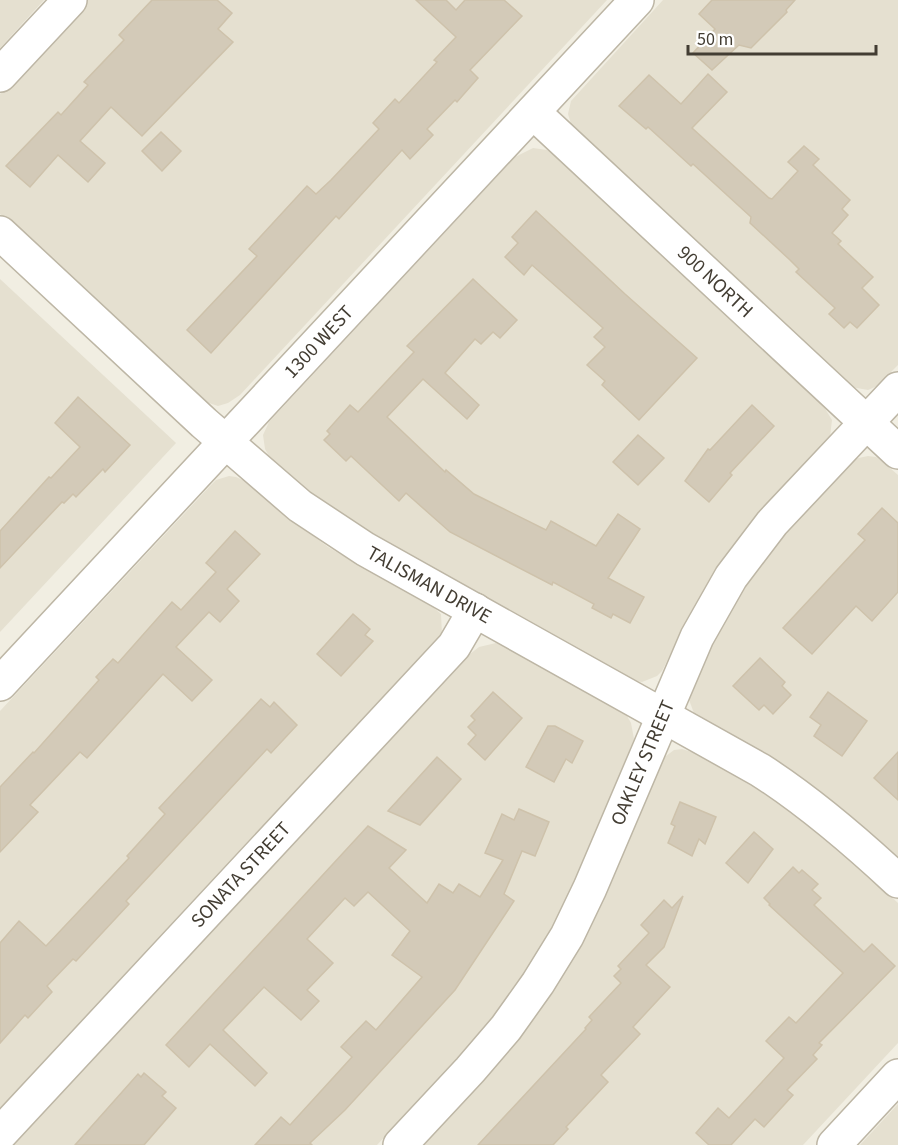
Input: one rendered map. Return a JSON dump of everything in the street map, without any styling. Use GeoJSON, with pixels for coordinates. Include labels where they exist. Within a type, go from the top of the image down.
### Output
{"type":"FeatureCollection","features":[{"type":"Feature","properties":{"kind":"street"},"geometry":{"type":"LineString","coordinates":[[0,75],[70,0]]}},
{"type":"Feature","properties":{"kind":"street","name":"1300 WEST"},"geometry":{"type":"LineString","coordinates":[[0,684],[637,0]]}},
{"type":"Feature","properties":{"kind":"street","name":"900 NORTH"},"geometry":{"type":"LineString","coordinates":[[533,112],[898,453]]}},
{"type":"Feature","properties":{"kind":"street","name":"TALISMAN DRIVE"},"geometry":{"type":"LineString","coordinates":[[0,233],[204,423],[300,506],[331,529],[760,770],[787,787],[838,826],[898,881]]}},
{"type":"Feature","properties":{"kind":"street","name":"OAKLEY STREET"},"geometry":{"type":"LineString","coordinates":[[400,1145],[499,1036],[544,974],[567,936],[590,888],[697,637],[732,577],[772,523],[898,388]]}},
{"type":"Feature","properties":{"kind":"street","name":"SONATA STREET"},"geometry":{"type":"LineString","coordinates":[[0,1134],[454,646],[475,610]]}},
{"type":"Feature","properties":{"kind":"street"},"geometry":{"type":"LineString","coordinates":[[834,1145],[898,1076]]}},
{"type":"Feature","properties":{"kind":"shaded area"},"geometry":{"type":"Polygon","coordinates":[[[0,0],[44,0],[0,48],[0,0]]]}},
{"type":"Feature","properties":{"kind":"shaded area"},"geometry":{"type":"Polygon","coordinates":[[[88,0],[607,0],[240,395],[218,406],[203,401],[189,389],[0,214],[0,94],[88,0]]]}},
{"type":"Feature","properties":{"kind":"shaded area"},"geometry":{"type":"Polygon","coordinates":[[[663,0],[898,0],[898,365],[877,386],[868,390],[851,387],[572,127],[568,114],[571,101],[663,0]]]}},
{"type":"Feature","properties":{"kind":"shaded area"},"geometry":{"type":"Polygon","coordinates":[[[533,148],[555,154],[821,402],[832,420],[830,437],[758,515],[726,555],[695,605],[662,671],[657,676],[642,682],[634,681],[376,539],[318,501],[272,461],[265,449],[263,435],[269,422],[515,157],[533,148]]]}},
{"type":"Feature","properties":{"kind":"shaded area"},"geometry":{"type":"Polygon","coordinates":[[[0,279],[176,443],[0,632],[0,279]]]}},
{"type":"Feature","properties":{"kind":"shaded area"},"geometry":{"type":"Polygon","coordinates":[[[876,457],[898,475],[898,861],[695,716],[688,697],[730,606],[780,538],[854,459],[876,457]]]}},
{"type":"Feature","properties":{"kind":"shaded area"},"geometry":{"type":"Polygon","coordinates":[[[229,476],[250,483],[283,513],[328,547],[434,608],[441,614],[442,634],[0,1111],[0,711],[211,485],[216,480],[229,476]]]}},
{"type":"Feature","properties":{"kind":"shaded area"},"geometry":{"type":"Polygon","coordinates":[[[496,643],[627,716],[634,739],[559,915],[518,985],[480,1034],[377,1145],[10,1145],[461,661],[479,647],[496,643]]]}},
{"type":"Feature","properties":{"kind":"shaded area"},"geometry":{"type":"Polygon","coordinates":[[[682,749],[722,767],[787,808],[856,864],[898,903],[898,1043],[803,1145],[420,1145],[662,759],[674,750],[682,749]]]}},
{"type":"Feature","properties":{"kind":"shaded area"},"geometry":{"type":"Polygon","coordinates":[[[898,1104],[898,1145],[860,1145],[898,1104]]]}},
{"type":"Feature","properties":{"kind":"building"},"geometry":{"type":"Polygon","coordinates":[[[152,0],[217,0],[232,13],[218,29],[233,42],[142,136],[111,107],[80,141],[105,163],[88,182],[58,155],[30,187],[6,166],[58,112],[61,115],[88,85],[84,82],[124,40],[119,35],[152,0]]]}},
{"type":"Feature","properties":{"kind":"building"},"geometry":{"type":"Polygon","coordinates":[[[416,0],[446,0],[456,10],[465,0],[504,0],[522,16],[470,70],[478,78],[457,102],[455,100],[427,129],[433,135],[410,159],[402,150],[339,219],[336,216],[211,353],[187,330],[257,256],[249,249],[307,186],[316,194],[331,180],[379,129],[373,123],[395,99],[399,103],[437,62],[434,60],[456,37],[416,0]]]}},
{"type":"Feature","properties":{"kind":"building"},"geometry":{"type":"Polygon","coordinates":[[[712,0],[795,0],[786,10],[787,12],[751,48],[739,45],[712,70],[693,53],[715,29],[699,14],[712,0]]]}},
{"type":"Feature","properties":{"kind":"building"},"geometry":{"type":"Polygon","coordinates":[[[708,74],[727,92],[692,128],[769,198],[772,199],[798,171],[788,162],[804,146],[819,159],[813,165],[850,200],[842,209],[848,215],[832,233],[841,241],[838,244],[873,277],[862,288],[879,305],[857,328],[850,322],[844,328],[829,314],[835,308],[796,272],[799,269],[750,223],[751,217],[693,164],[691,166],[648,127],[646,129],[619,106],[649,75],[681,104],[708,74]]]}},
{"type":"Feature","properties":{"kind":"building"},"geometry":{"type":"Polygon","coordinates":[[[161,132],[181,151],[162,171],[142,151],[161,132]]]}},
{"type":"Feature","properties":{"kind":"building"},"geometry":{"type":"Polygon","coordinates":[[[536,211],[697,358],[639,420],[602,385],[605,381],[587,365],[605,347],[594,337],[603,328],[532,265],[524,275],[505,257],[518,243],[512,237],[536,211]]]}},
{"type":"Feature","properties":{"kind":"building"},"geometry":{"type":"Polygon","coordinates":[[[473,279],[517,320],[500,338],[493,332],[481,344],[475,339],[445,373],[479,405],[467,419],[423,379],[387,417],[445,472],[446,470],[474,494],[546,530],[551,521],[596,546],[618,514],[640,529],[608,578],[644,597],[630,623],[613,614],[611,618],[592,608],[594,604],[553,582],[552,585],[450,532],[406,493],[399,501],[351,456],[346,461],[324,440],[330,434],[327,431],[350,405],[358,412],[414,352],[407,346],[473,279]]]}},
{"type":"Feature","properties":{"kind":"building"},"geometry":{"type":"Polygon","coordinates":[[[78,397],[130,445],[105,472],[103,469],[76,497],[73,494],[64,503],[62,502],[0,568],[0,531],[80,447],[55,423],[78,397]]]}},
{"type":"Feature","properties":{"kind":"building"},"geometry":{"type":"Polygon","coordinates":[[[752,405],[774,426],[730,473],[732,475],[709,502],[685,481],[708,449],[710,450],[752,405]]]}},
{"type":"Feature","properties":{"kind":"building"},"geometry":{"type":"Polygon","coordinates":[[[638,435],[664,458],[638,485],[613,462],[638,435]]]}},
{"type":"Feature","properties":{"kind":"building"},"geometry":{"type":"Polygon","coordinates":[[[882,508],[898,523],[898,592],[872,621],[856,606],[812,654],[783,628],[865,540],[858,534],[882,508]]]}},
{"type":"Feature","properties":{"kind":"building"},"geometry":{"type":"Polygon","coordinates":[[[235,531],[260,554],[227,589],[239,601],[220,622],[209,612],[176,647],[212,680],[192,701],[163,674],[87,758],[80,752],[30,805],[38,812],[0,852],[0,787],[34,753],[99,680],[96,677],[113,659],[118,663],[172,602],[181,610],[216,572],[206,563],[235,531]]]}},
{"type":"Feature","properties":{"kind":"building"},"geometry":{"type":"Polygon","coordinates":[[[353,614],[370,629],[365,635],[373,641],[341,676],[317,654],[353,614]]]}},
{"type":"Feature","properties":{"kind":"building"},"geometry":{"type":"Polygon","coordinates":[[[760,658],[785,682],[782,686],[791,695],[773,714],[764,705],[759,710],[733,686],[760,658]]]}},
{"type":"Feature","properties":{"kind":"building"},"geometry":{"type":"Polygon","coordinates":[[[493,692],[522,718],[485,760],[468,744],[476,735],[468,727],[475,720],[471,716],[493,692]]]}},
{"type":"Feature","properties":{"kind":"building"},"geometry":{"type":"Polygon","coordinates":[[[828,692],[867,721],[842,756],[814,736],[821,725],[810,717],[828,692]]]}},
{"type":"Feature","properties":{"kind":"building"},"geometry":{"type":"Polygon","coordinates":[[[261,699],[270,707],[274,702],[297,725],[271,753],[267,749],[126,901],[129,904],[76,961],[73,959],[47,986],[52,992],[28,1018],[25,1015],[0,1043],[0,943],[19,921],[46,946],[129,858],[127,856],[165,814],[159,808],[261,699]]]}},
{"type":"Feature","properties":{"kind":"building"},"geometry":{"type":"Polygon","coordinates":[[[548,726],[555,726],[583,741],[572,763],[566,759],[554,782],[526,767],[548,726]]]}},
{"type":"Feature","properties":{"kind":"building"},"geometry":{"type":"Polygon","coordinates":[[[898,752],[898,800],[874,778],[898,752]]]}},
{"type":"Feature","properties":{"kind":"building"},"geometry":{"type":"Polygon","coordinates":[[[437,757],[461,779],[420,825],[388,811],[437,757]]]}},
{"type":"Feature","properties":{"kind":"building"},"geometry":{"type":"Polygon","coordinates":[[[680,802],[716,817],[705,844],[699,839],[692,856],[668,843],[675,826],[671,824],[680,802]]]}},
{"type":"Feature","properties":{"kind":"building"},"geometry":{"type":"Polygon","coordinates":[[[519,809],[549,822],[535,856],[522,851],[504,894],[514,901],[455,990],[345,1110],[310,1143],[312,1145],[255,1145],[281,1117],[290,1125],[352,1057],[341,1047],[366,1021],[376,1030],[422,977],[392,955],[410,931],[368,892],[354,906],[345,898],[307,939],[333,963],[307,990],[319,1001],[301,1020],[264,987],[223,1030],[267,1073],[255,1086],[210,1044],[189,1067],[166,1045],[368,826],[406,850],[389,868],[427,903],[439,884],[453,893],[459,884],[480,897],[503,860],[485,853],[502,814],[514,820],[519,809]]]}},
{"type":"Feature","properties":{"kind":"building"},"geometry":{"type":"Polygon","coordinates":[[[754,832],[773,849],[748,883],[726,863],[754,832]]]}},
{"type":"Feature","properties":{"kind":"building"},"geometry":{"type":"Polygon","coordinates":[[[793,867],[799,873],[802,870],[818,884],[812,890],[821,898],[814,905],[864,952],[872,944],[895,966],[819,1043],[822,1045],[813,1055],[817,1059],[787,1090],[793,1095],[764,1127],[755,1119],[731,1145],[709,1145],[696,1133],[718,1108],[729,1118],[784,1058],[766,1041],[789,1017],[796,1023],[843,973],[764,898],[793,867]]]}},
{"type":"Feature","properties":{"kind":"building"},"geometry":{"type":"Polygon","coordinates":[[[683,896],[664,947],[646,965],[670,987],[633,1027],[640,1034],[601,1075],[608,1082],[566,1127],[568,1129],[553,1145],[478,1145],[586,1029],[592,1020],[589,1017],[621,983],[614,976],[621,969],[618,966],[649,933],[641,925],[664,900],[672,908],[683,896]]]}},
{"type":"Feature","properties":{"kind":"building"},"geometry":{"type":"Polygon","coordinates":[[[144,1073],[166,1092],[162,1096],[176,1108],[144,1145],[75,1145],[138,1074],[141,1077],[144,1073]]]}}]}
